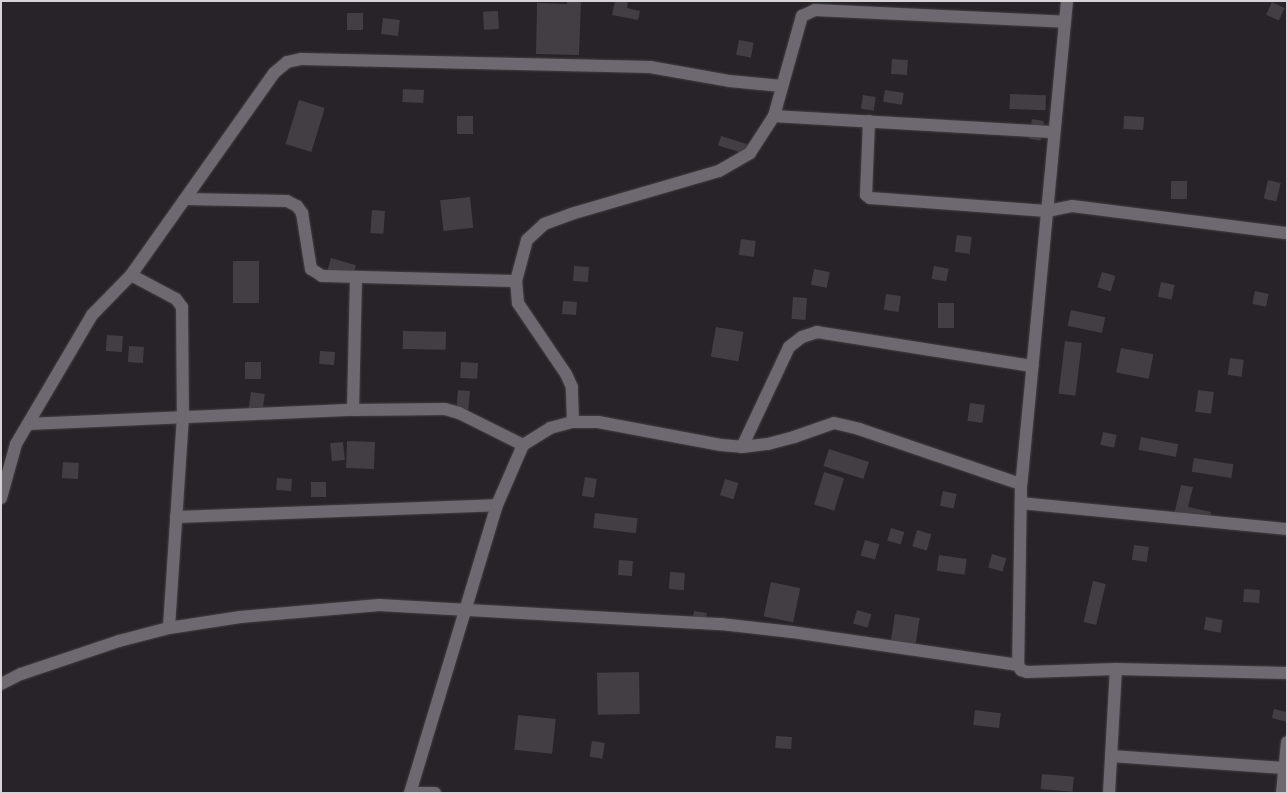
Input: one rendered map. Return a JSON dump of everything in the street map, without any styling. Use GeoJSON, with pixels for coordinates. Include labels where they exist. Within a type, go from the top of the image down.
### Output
{"type":"FeatureCollection","features":[{"type":"Feature","properties":{"kind":"street"},"geometry":{"type":"LineString","coordinates":[[1067,1],[1021,484],[1018,665],[1021,670],[1027,672],[1116,669],[1287,673]]}},
{"type":"Feature","properties":{"kind":"street"},"geometry":{"type":"LineString","coordinates":[[573,422],[572,387],[566,374],[518,303],[516,281],[527,240],[544,224],[571,214],[719,171],[750,153],[774,116],[802,16],[815,10],[1065,22]]}},
{"type":"Feature","properties":{"kind":"street"},"geometry":{"type":"LineString","coordinates":[[1,498],[16,444],[92,316],[131,275],[274,73],[287,62],[301,60],[650,66],[729,80],[782,86]]}},
{"type":"Feature","properties":{"kind":"street"},"geometry":{"type":"LineString","coordinates":[[774,116],[1054,132]]}},
{"type":"Feature","properties":{"kind":"street"},"geometry":{"type":"LineString","coordinates":[[869,121],[866,195],[870,198],[1047,211],[1072,206],[1287,233]]}},
{"type":"Feature","properties":{"kind":"street"},"geometry":{"type":"LineString","coordinates":[[185,199],[287,201],[296,206],[302,213],[311,269],[322,276],[516,281]]}},
{"type":"Feature","properties":{"kind":"street"},"geometry":{"type":"LineString","coordinates":[[131,275],[176,299],[182,307],[183,416],[170,628]]}},
{"type":"Feature","properties":{"kind":"street"},"geometry":{"type":"LineString","coordinates":[[353,410],[356,277]]}},
{"type":"Feature","properties":{"kind":"street"},"geometry":{"type":"LineString","coordinates":[[742,447],[789,347],[802,337],[817,332],[1032,366]]}},
{"type":"Feature","properties":{"kind":"street"},"geometry":{"type":"LineString","coordinates":[[28,424],[183,416],[353,410],[445,410],[458,413],[523,445]]}},
{"type":"Feature","properties":{"kind":"street"},"geometry":{"type":"LineString","coordinates":[[435,793],[410,793],[464,610],[497,505],[523,445],[550,428],[573,422],[598,422],[721,445],[742,447],[781,440],[834,423],[859,429],[1021,484]]}},
{"type":"Feature","properties":{"kind":"street"},"geometry":{"type":"LineString","coordinates":[[1021,503],[1287,529]]}},
{"type":"Feature","properties":{"kind":"street"},"geometry":{"type":"LineString","coordinates":[[176,517],[497,505]]}},
{"type":"Feature","properties":{"kind":"street"},"geometry":{"type":"LineString","coordinates":[[1,684],[21,674],[119,641],[170,628],[240,617],[379,606],[721,624],[792,632],[1018,665]]}},
{"type":"Feature","properties":{"kind":"street"},"geometry":{"type":"LineString","coordinates":[[1109,793],[1116,669]]}},
{"type":"Feature","properties":{"kind":"street"},"geometry":{"type":"LineString","coordinates":[[1282,793],[1287,742]]}},
{"type":"Feature","properties":{"kind":"street"},"geometry":{"type":"LineString","coordinates":[[1111,756],[1284,768]]}},
{"type":"Feature","properties":{"kind":"building"},"geometry":{"type":"Polygon","coordinates":[[[567,1],[581,1],[579,55],[536,54],[537,3],[567,4],[567,1]]]}},
{"type":"Feature","properties":{"kind":"building"},"geometry":{"type":"Polygon","coordinates":[[[615,1],[628,1],[627,8],[640,11],[638,20],[612,15],[615,1]]]}},
{"type":"Feature","properties":{"kind":"building"},"geometry":{"type":"Polygon","coordinates":[[[1272,2],[1285,8],[1279,21],[1266,15],[1272,2]]]}},
{"type":"Feature","properties":{"kind":"building"},"geometry":{"type":"Polygon","coordinates":[[[498,11],[499,29],[484,30],[483,12],[498,11]]]}},
{"type":"Feature","properties":{"kind":"building"},"geometry":{"type":"Polygon","coordinates":[[[347,13],[363,13],[363,30],[347,30],[347,13]]]}},
{"type":"Feature","properties":{"kind":"building"},"geometry":{"type":"Polygon","coordinates":[[[383,18],[400,20],[398,36],[381,34],[383,18]]]}},
{"type":"Feature","properties":{"kind":"building"},"geometry":{"type":"Polygon","coordinates":[[[739,40],[754,43],[751,58],[736,55],[739,40]]]}},
{"type":"Feature","properties":{"kind":"building"},"geometry":{"type":"Polygon","coordinates":[[[892,59],[908,60],[907,75],[891,74],[892,59]]]}},
{"type":"Feature","properties":{"kind":"building"},"geometry":{"type":"Polygon","coordinates":[[[403,89],[424,90],[423,103],[402,102],[403,89]]]}},
{"type":"Feature","properties":{"kind":"building"},"geometry":{"type":"Polygon","coordinates":[[[885,90],[904,93],[902,105],[883,102],[885,90]]]}},
{"type":"Feature","properties":{"kind":"building"},"geometry":{"type":"Polygon","coordinates":[[[1010,94],[1046,95],[1045,110],[1009,109],[1010,94]]]}},
{"type":"Feature","properties":{"kind":"building"},"geometry":{"type":"Polygon","coordinates":[[[863,95],[876,97],[874,111],[861,109],[863,95]]]}},
{"type":"Feature","properties":{"kind":"building"},"geometry":{"type":"Polygon","coordinates":[[[299,100],[325,108],[311,152],[286,144],[299,100]]]}},
{"type":"Feature","properties":{"kind":"building"},"geometry":{"type":"Polygon","coordinates":[[[457,116],[473,116],[473,134],[457,134],[457,116]]]}},
{"type":"Feature","properties":{"kind":"building"},"geometry":{"type":"Polygon","coordinates":[[[1124,116],[1144,117],[1143,130],[1123,129],[1124,116]]]}},
{"type":"Feature","properties":{"kind":"building"},"geometry":{"type":"Polygon","coordinates":[[[1032,119],[1044,121],[1041,141],[1029,139],[1032,119]]]}},
{"type":"Feature","properties":{"kind":"building"},"geometry":{"type":"Polygon","coordinates":[[[721,136],[748,144],[745,154],[718,146],[721,136]]]}},
{"type":"Feature","properties":{"kind":"building"},"geometry":{"type":"Polygon","coordinates":[[[1268,180],[1281,183],[1276,201],[1264,199],[1268,180]]]}},
{"type":"Feature","properties":{"kind":"building"},"geometry":{"type":"Polygon","coordinates":[[[1171,181],[1187,181],[1187,199],[1171,199],[1171,181]]]}},
{"type":"Feature","properties":{"kind":"building"},"geometry":{"type":"Polygon","coordinates":[[[470,197],[473,228],[443,231],[440,200],[470,197]]]}},
{"type":"Feature","properties":{"kind":"building"},"geometry":{"type":"Polygon","coordinates":[[[372,210],[385,211],[383,234],[370,233],[372,210]]]}},
{"type":"Feature","properties":{"kind":"building"},"geometry":{"type":"Polygon","coordinates":[[[957,235],[972,237],[969,254],[955,252],[957,235]]]}},
{"type":"Feature","properties":{"kind":"building"},"geometry":{"type":"Polygon","coordinates":[[[741,239],[756,241],[754,257],[739,255],[741,239]]]}},
{"type":"Feature","properties":{"kind":"building"},"geometry":{"type":"Polygon","coordinates":[[[331,258],[356,265],[352,280],[327,272],[331,258]]]}},
{"type":"Feature","properties":{"kind":"building"},"geometry":{"type":"Polygon","coordinates":[[[233,261],[259,261],[259,303],[233,303],[233,261]]]}},
{"type":"Feature","properties":{"kind":"building"},"geometry":{"type":"Polygon","coordinates":[[[574,266],[589,267],[588,282],[573,281],[574,266]]]}},
{"type":"Feature","properties":{"kind":"building"},"geometry":{"type":"Polygon","coordinates":[[[934,266],[949,269],[946,282],[932,279],[934,266]]]}},
{"type":"Feature","properties":{"kind":"building"},"geometry":{"type":"Polygon","coordinates":[[[814,269],[830,272],[827,288],[811,285],[814,269]]]}},
{"type":"Feature","properties":{"kind":"building"},"geometry":{"type":"Polygon","coordinates":[[[1102,272],[1115,276],[1111,291],[1097,287],[1102,272]]]}},
{"type":"Feature","properties":{"kind":"building"},"geometry":{"type":"Polygon","coordinates":[[[1161,282],[1175,285],[1172,300],[1158,297],[1161,282]]]}},
{"type":"Feature","properties":{"kind":"building"},"geometry":{"type":"Polygon","coordinates":[[[1255,291],[1269,294],[1266,307],[1252,304],[1255,291]]]}},
{"type":"Feature","properties":{"kind":"building"},"geometry":{"type":"Polygon","coordinates":[[[886,294],[901,296],[899,312],[884,310],[886,294]]]}},
{"type":"Feature","properties":{"kind":"building"},"geometry":{"type":"Polygon","coordinates":[[[793,297],[807,298],[805,320],[791,319],[793,297]]]}},
{"type":"Feature","properties":{"kind":"building"},"geometry":{"type":"Polygon","coordinates":[[[563,301],[577,302],[576,315],[562,314],[563,301]]]}},
{"type":"Feature","properties":{"kind":"building"},"geometry":{"type":"Polygon","coordinates":[[[938,303],[954,303],[954,328],[938,328],[938,303]]]}},
{"type":"Feature","properties":{"kind":"building"},"geometry":{"type":"Polygon","coordinates":[[[1071,310],[1105,317],[1102,333],[1068,326],[1071,310]]]}},
{"type":"Feature","properties":{"kind":"building"},"geometry":{"type":"Polygon","coordinates":[[[716,327],[744,332],[738,361],[711,357],[716,327]]]}},
{"type":"Feature","properties":{"kind":"building"},"geometry":{"type":"Polygon","coordinates":[[[403,331],[446,332],[446,350],[403,349],[403,331]]]}},
{"type":"Feature","properties":{"kind":"building"},"geometry":{"type":"Polygon","coordinates":[[[107,335],[123,336],[122,352],[106,351],[107,335]]]}},
{"type":"Feature","properties":{"kind":"building"},"geometry":{"type":"Polygon","coordinates":[[[1065,341],[1082,343],[1075,396],[1059,394],[1065,341]]]}},
{"type":"Feature","properties":{"kind":"building"},"geometry":{"type":"Polygon","coordinates":[[[129,346],[144,347],[143,363],[128,362],[129,346]]]}},
{"type":"Feature","properties":{"kind":"building"},"geometry":{"type":"Polygon","coordinates":[[[1121,348],[1153,354],[1149,379],[1116,373],[1121,348]]]}},
{"type":"Feature","properties":{"kind":"building"},"geometry":{"type":"Polygon","coordinates":[[[320,351],[335,352],[334,365],[319,364],[320,351]]]}},
{"type":"Feature","properties":{"kind":"building"},"geometry":{"type":"Polygon","coordinates":[[[1230,358],[1244,360],[1241,377],[1228,375],[1230,358]]]}},
{"type":"Feature","properties":{"kind":"building"},"geometry":{"type":"Polygon","coordinates":[[[245,362],[261,362],[261,379],[245,379],[245,362]]]}},
{"type":"Feature","properties":{"kind":"building"},"geometry":{"type":"Polygon","coordinates":[[[461,362],[478,363],[477,379],[460,378],[461,362]]]}},
{"type":"Feature","properties":{"kind":"building"},"geometry":{"type":"Polygon","coordinates":[[[458,390],[470,391],[468,415],[456,414],[458,390]]]}},
{"type":"Feature","properties":{"kind":"building"},"geometry":{"type":"Polygon","coordinates":[[[1198,390],[1214,392],[1211,414],[1195,412],[1198,390]]]}},
{"type":"Feature","properties":{"kind":"building"},"geometry":{"type":"Polygon","coordinates":[[[251,392],[265,394],[262,411],[249,409],[251,392]]]}},
{"type":"Feature","properties":{"kind":"building"},"geometry":{"type":"Polygon","coordinates":[[[970,403],[985,405],[982,423],[967,421],[970,403]]]}},
{"type":"Feature","properties":{"kind":"building"},"geometry":{"type":"Polygon","coordinates":[[[1103,432],[1117,435],[1114,448],[1100,445],[1103,432]]]}},
{"type":"Feature","properties":{"kind":"building"},"geometry":{"type":"Polygon","coordinates":[[[1141,437],[1178,444],[1176,457],[1139,450],[1141,437]]]}},
{"type":"Feature","properties":{"kind":"building"},"geometry":{"type":"Polygon","coordinates":[[[347,441],[375,442],[374,469],[346,468],[347,441]]]}},
{"type":"Feature","properties":{"kind":"building"},"geometry":{"type":"Polygon","coordinates":[[[343,442],[345,460],[332,461],[330,443],[343,442]]]}},
{"type":"Feature","properties":{"kind":"building"},"geometry":{"type":"Polygon","coordinates":[[[829,449],[869,462],[863,479],[823,466],[829,449]]]}},
{"type":"Feature","properties":{"kind":"building"},"geometry":{"type":"Polygon","coordinates":[[[1194,458],[1234,464],[1231,478],[1192,472],[1194,458]]]}},
{"type":"Feature","properties":{"kind":"building"},"geometry":{"type":"Polygon","coordinates":[[[63,462],[79,463],[78,479],[62,478],[63,462]]]}},
{"type":"Feature","properties":{"kind":"building"},"geometry":{"type":"Polygon","coordinates":[[[824,472],[844,478],[834,511],[814,505],[824,472]]]}},
{"type":"Feature","properties":{"kind":"building"},"geometry":{"type":"Polygon","coordinates":[[[585,477],[597,479],[594,498],[582,496],[585,477]]]}},
{"type":"Feature","properties":{"kind":"building"},"geometry":{"type":"Polygon","coordinates":[[[277,478],[292,479],[291,491],[276,490],[277,478]]]}},
{"type":"Feature","properties":{"kind":"building"},"geometry":{"type":"Polygon","coordinates":[[[725,479],[738,483],[733,499],[720,495],[725,479]]]}},
{"type":"Feature","properties":{"kind":"building"},"geometry":{"type":"Polygon","coordinates":[[[311,482],[326,482],[326,497],[311,497],[311,482]]]}},
{"type":"Feature","properties":{"kind":"building"},"geometry":{"type":"Polygon","coordinates":[[[1181,485],[1193,487],[1188,507],[1211,512],[1208,527],[1173,519],[1181,485]]]}},
{"type":"Feature","properties":{"kind":"building"},"geometry":{"type":"Polygon","coordinates":[[[943,491],[957,494],[954,509],[940,506],[943,491]]]}},
{"type":"Feature","properties":{"kind":"building"},"geometry":{"type":"Polygon","coordinates":[[[595,513],[638,518],[636,533],[593,528],[595,513]]]}},
{"type":"Feature","properties":{"kind":"building"},"geometry":{"type":"Polygon","coordinates":[[[891,528],[904,532],[901,545],[887,540],[891,528]]]}},
{"type":"Feature","properties":{"kind":"building"},"geometry":{"type":"Polygon","coordinates":[[[917,530],[931,534],[927,550],[912,546],[917,530]]]}},
{"type":"Feature","properties":{"kind":"building"},"geometry":{"type":"Polygon","coordinates":[[[865,540],[879,544],[875,560],[861,555],[865,540]]]}},
{"type":"Feature","properties":{"kind":"building"},"geometry":{"type":"Polygon","coordinates":[[[1134,545],[1149,547],[1147,562],[1132,560],[1134,545]]]}},
{"type":"Feature","properties":{"kind":"building"},"geometry":{"type":"Polygon","coordinates":[[[992,554],[1006,558],[1003,572],[988,567],[992,554]]]}},
{"type":"Feature","properties":{"kind":"building"},"geometry":{"type":"Polygon","coordinates":[[[939,555],[967,559],[965,575],[937,571],[939,555]]]}},
{"type":"Feature","properties":{"kind":"building"},"geometry":{"type":"Polygon","coordinates":[[[619,560],[633,561],[632,576],[618,575],[619,560]]]}},
{"type":"Feature","properties":{"kind":"building"},"geometry":{"type":"Polygon","coordinates":[[[670,572],[685,573],[684,590],[669,589],[670,572]]]}},
{"type":"Feature","properties":{"kind":"building"},"geometry":{"type":"Polygon","coordinates":[[[1093,581],[1106,584],[1096,625],[1084,622],[1093,581]]]}},
{"type":"Feature","properties":{"kind":"building"},"geometry":{"type":"Polygon","coordinates":[[[771,582],[800,588],[793,622],[764,616],[771,582]]]}},
{"type":"Feature","properties":{"kind":"building"},"geometry":{"type":"Polygon","coordinates":[[[1244,589],[1260,590],[1259,603],[1243,602],[1244,589]]]}},
{"type":"Feature","properties":{"kind":"building"},"geometry":{"type":"Polygon","coordinates":[[[857,610],[871,614],[868,628],[853,623],[857,610]]]}},
{"type":"Feature","properties":{"kind":"building"},"geometry":{"type":"Polygon","coordinates":[[[694,611],[707,613],[705,625],[692,623],[694,611]]]}},
{"type":"Feature","properties":{"kind":"building"},"geometry":{"type":"Polygon","coordinates":[[[895,614],[920,618],[914,656],[889,653],[895,614]]]}},
{"type":"Feature","properties":{"kind":"building"},"geometry":{"type":"Polygon","coordinates":[[[1206,617],[1223,620],[1220,633],[1204,630],[1206,617]]]}},
{"type":"Feature","properties":{"kind":"building"},"geometry":{"type":"Polygon","coordinates":[[[639,672],[640,714],[598,715],[597,673],[639,672]]]}},
{"type":"Feature","properties":{"kind":"building"},"geometry":{"type":"Polygon","coordinates":[[[1274,709],[1287,712],[1287,722],[1272,718],[1274,709]]]}},
{"type":"Feature","properties":{"kind":"building"},"geometry":{"type":"Polygon","coordinates":[[[975,710],[1001,713],[999,728],[973,725],[975,710]]]}},
{"type":"Feature","properties":{"kind":"building"},"geometry":{"type":"Polygon","coordinates":[[[518,715],[556,719],[552,754],[514,750],[518,715]]]}},
{"type":"Feature","properties":{"kind":"building"},"geometry":{"type":"Polygon","coordinates":[[[776,736],[792,737],[791,749],[775,748],[776,736]]]}},
{"type":"Feature","properties":{"kind":"building"},"geometry":{"type":"Polygon","coordinates":[[[592,741],[605,743],[602,759],[589,757],[592,741]]]}},
{"type":"Feature","properties":{"kind":"building"},"geometry":{"type":"Polygon","coordinates":[[[1042,774],[1074,777],[1073,792],[1041,789],[1042,774]]]}}]}
